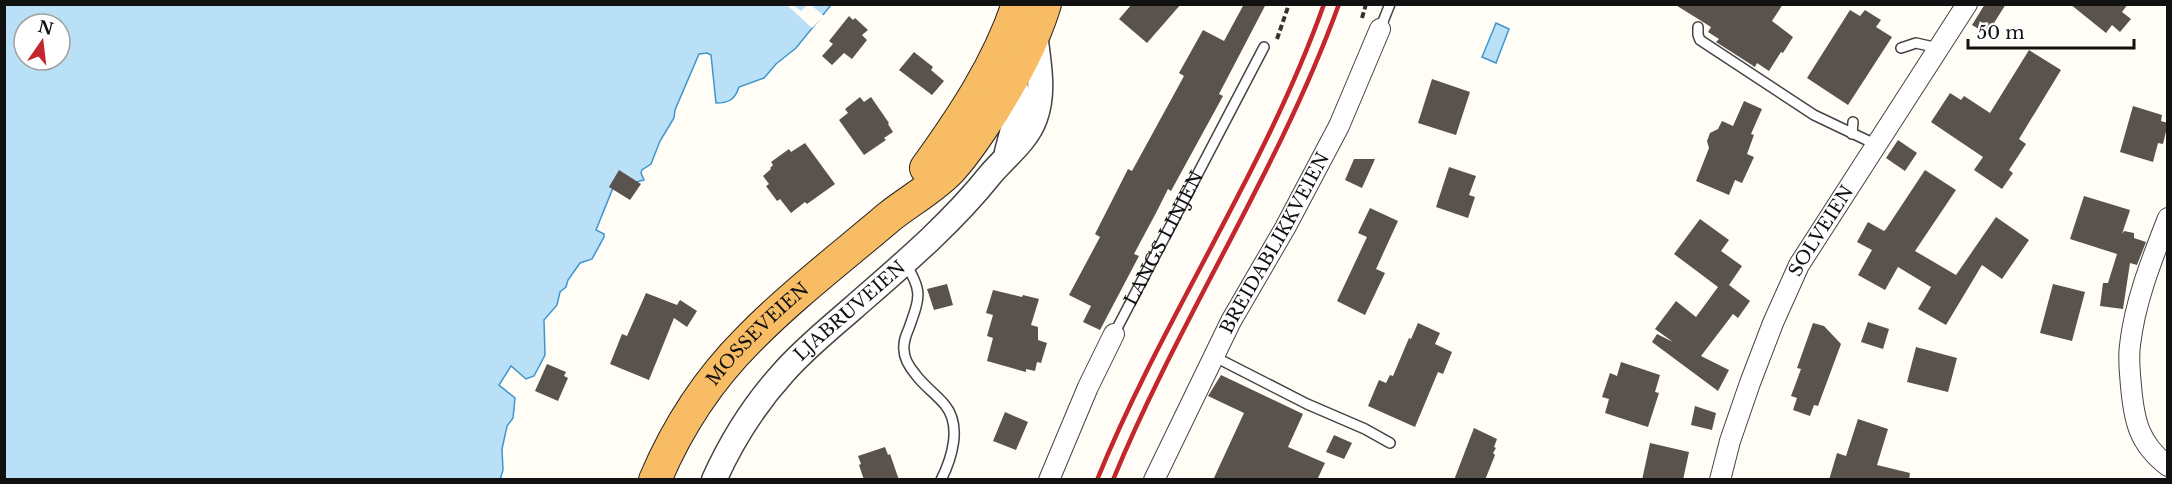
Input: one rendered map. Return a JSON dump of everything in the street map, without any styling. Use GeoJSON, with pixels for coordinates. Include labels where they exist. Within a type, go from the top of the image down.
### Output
{"type":"FeatureCollection","features":[{"type":"Feature","properties":{"kind":"highway","name":"MOSSEVEIEN"},"geometry":{"type":"LineString","coordinates":[[1005,66],[1009,30],[1018,4]]}},
{"type":"Feature","properties":{"kind":"highway","name":"MOSSEVEIEN"},"geometry":{"type":"LineString","coordinates":[[655,480],[664,458],[691,410],[711,383],[747,341],[892,215],[964,115],[1040,19]]}},
{"type":"Feature","properties":{"kind":"street","name":"SOLVEIEN"},"geometry":{"type":"LineString","coordinates":[[1720,480],[1730,441],[1750,383],[1799,265],[1967,4]]}},
{"type":"Feature","properties":{"kind":"street","name":"LJABRUVEIEN"},"geometry":{"type":"LineString","coordinates":[[714,480],[735,439],[783,372],[810,345],[905,263],[954,217],[1029,131],[1037,112],[1041,79],[1040,19]]}},
{"type":"Feature","properties":{"kind":"street","name":"BREIDABLIKKVEIEN"},"geometry":{"type":"LineString","coordinates":[[1154,480],[1213,356],[1334,135],[1380,29]]}},
{"type":"Feature","properties":{"kind":"street","name":"LJABRUVEIEN"},"geometry":{"type":"LineString","coordinates":[[1005,66],[1018,108],[1006,158]]}},
{"type":"Feature","properties":{"kind":"street"},"geometry":{"type":"LineString","coordinates":[[2168,218],[2144,281],[2129,358],[2133,407],[2139,433],[2153,452],[2168,466]]}},
{"type":"Feature","properties":{"kind":"street","name":"LANGS LINJEN"},"geometry":{"type":"LineString","coordinates":[[1048,480],[1088,387],[1114,334]]}},
{"type":"Feature","properties":{"kind":"lane","name":"BREIDABLIKKVEIEN"},"geometry":{"type":"LineString","coordinates":[[1380,29],[1390,4]]}},
{"type":"Feature","properties":{"kind":"lane"},"geometry":{"type":"LineString","coordinates":[[1698,27],[1700,40],[1814,115],[1877,145]]}},
{"type":"Feature","properties":{"kind":"lane"},"geometry":{"type":"LineString","coordinates":[[1901,48],[1916,43],[1938,48]]}},
{"type":"Feature","properties":{"kind":"lane","name":"LANGS LINJEN"},"geometry":{"type":"LineString","coordinates":[[1114,334],[1264,47]]}},
{"type":"Feature","properties":{"kind":"lane"},"geometry":{"type":"LineString","coordinates":[[1852,134],[1853,122]]}},
{"type":"Feature","properties":{"kind":"lane"},"geometry":{"type":"LineString","coordinates":[[905,263],[918,285],[918,296],[905,337],[905,357],[920,381],[947,407],[954,428],[951,455],[941,480]]}},
{"type":"Feature","properties":{"kind":"lane"},"geometry":{"type":"LineString","coordinates":[[1213,356],[1390,443]]}},
{"type":"Feature","properties":{"kind":"path"},"geometry":{"type":"LineString","coordinates":[[1264,47],[1277,40],[1289,4]]}},
{"type":"Feature","properties":{"kind":"water"},"geometry":{"type":"Polygon","coordinates":[[[4,5],[831,5],[796,48],[776,64],[764,78],[739,87],[736,95],[728,101],[716,103],[711,55],[699,54],[675,110],[674,118],[660,141],[651,164],[642,170],[644,180],[613,188],[596,230],[604,234],[604,237],[592,259],[580,263],[566,287],[560,292],[557,305],[544,320],[545,355],[534,376],[526,379],[511,366],[499,385],[515,398],[513,418],[507,426],[502,449],[503,470],[500,480],[5,479],[4,5]]]}},
{"type":"Feature","properties":{"kind":"water"},"geometry":{"type":"Polygon","coordinates":[[[1496,23],[1509,29],[1496,63],[1482,57],[1496,23]]]}},
{"type":"Feature","properties":{"kind":"pier"},"geometry":{"type":"Polygon","coordinates":[[[787,5],[793,5],[801,11],[807,5],[811,5],[824,16],[812,28],[787,5]]]}},
{"type":"Feature","properties":{"kind":"building"},"geometry":{"type":"Polygon","coordinates":[[[1132,4],[1181,4],[1147,43],[1119,19],[1132,4]]]}},
{"type":"Feature","properties":{"kind":"building"},"geometry":{"type":"Polygon","coordinates":[[[1244,4],[1266,4],[1219,94],[1223,96],[1171,191],[1168,189],[1134,254],[1139,256],[1100,330],[1083,322],[1091,306],[1069,295],[1100,237],[1095,234],[1128,169],[1132,171],[1184,76],[1179,73],[1203,30],[1224,41],[1244,4]]]}},
{"type":"Feature","properties":{"kind":"building"},"geometry":{"type":"Polygon","coordinates":[[[1674,4],[1783,4],[1772,21],[1793,37],[1769,71],[1757,63],[1755,67],[1716,42],[1719,39],[1708,32],[1711,27],[1674,4]]]}},
{"type":"Feature","properties":{"kind":"building"},"geometry":{"type":"Polygon","coordinates":[[[1985,4],[2006,4],[1987,34],[1972,25],[1985,4]]]}},
{"type":"Feature","properties":{"kind":"building"},"geometry":{"type":"Polygon","coordinates":[[[2070,4],[2128,4],[2122,12],[2131,19],[2120,32],[2112,25],[2106,33],[2070,4]]]}},
{"type":"Feature","properties":{"kind":"building"},"geometry":{"type":"Polygon","coordinates":[[[1850,10],[1860,16],[1865,10],[1881,20],[1876,27],[1892,37],[1848,105],[1807,78],[1850,10]]]}},
{"type":"Feature","properties":{"kind":"building"},"geometry":{"type":"Polygon","coordinates":[[[849,16],[853,20],[855,18],[868,30],[862,35],[867,40],[852,59],[844,53],[832,65],[822,56],[833,44],[829,41],[849,16]]]}},
{"type":"Feature","properties":{"kind":"building"},"geometry":{"type":"Polygon","coordinates":[[[2029,50],[2061,70],[2019,139],[2026,144],[2009,170],[2013,173],[2002,189],[1974,170],[1983,157],[1931,122],[1950,93],[1961,100],[1964,96],[1990,113],[2029,50]]]}},
{"type":"Feature","properties":{"kind":"building"},"geometry":{"type":"Polygon","coordinates":[[[914,52],[933,67],[931,70],[944,81],[932,95],[899,70],[914,52]]]}},
{"type":"Feature","properties":{"kind":"building"},"geometry":{"type":"Polygon","coordinates":[[[1432,79],[1470,92],[1456,135],[1418,123],[1432,79]]]}},
{"type":"Feature","properties":{"kind":"building"},"geometry":{"type":"Polygon","coordinates":[[[860,97],[864,102],[871,97],[893,132],[884,138],[886,140],[864,155],[839,120],[848,113],[845,109],[860,97]]]}},
{"type":"Feature","properties":{"kind":"building"},"geometry":{"type":"Polygon","coordinates":[[[1744,101],[1762,109],[1751,134],[1754,135],[1747,154],[1754,157],[1742,183],[1735,180],[1729,195],[1696,181],[1709,148],[1707,141],[1710,133],[1718,129],[1722,121],[1733,126],[1744,101]]]}},
{"type":"Feature","properties":{"kind":"building"},"geometry":{"type":"Polygon","coordinates":[[[2133,106],[2162,115],[2161,121],[2168,123],[2163,144],[2158,143],[2153,162],[2120,152],[2133,106]]]}},
{"type":"Feature","properties":{"kind":"building"},"geometry":{"type":"Polygon","coordinates":[[[1898,140],[1917,153],[1905,171],[1886,158],[1898,140]]]}},
{"type":"Feature","properties":{"kind":"building"},"geometry":{"type":"Polygon","coordinates":[[[805,143],[835,184],[791,213],[780,199],[777,201],[766,186],[769,184],[763,176],[771,169],[773,165],[771,162],[789,149],[791,152],[805,143]]]}},
{"type":"Feature","properties":{"kind":"building"},"geometry":{"type":"Polygon","coordinates":[[[1354,159],[1375,159],[1362,188],[1345,180],[1354,159]]]}},
{"type":"Feature","properties":{"kind":"building"},"geometry":{"type":"Polygon","coordinates":[[[1449,167],[1476,176],[1469,195],[1475,197],[1468,218],[1436,207],[1449,167]]]}},
{"type":"Feature","properties":{"kind":"building"},"geometry":{"type":"Polygon","coordinates":[[[619,170],[641,184],[630,200],[609,187],[619,170]]]}},
{"type":"Feature","properties":{"kind":"building"},"geometry":{"type":"Polygon","coordinates":[[[1925,170],[1956,190],[1915,251],[1956,275],[1996,217],[2029,240],[2002,279],[1982,265],[1946,325],[1918,309],[1931,287],[1898,267],[1885,290],[1858,275],[1872,250],[1857,242],[1868,222],[1884,231],[1925,170]]]}},
{"type":"Feature","properties":{"kind":"building"},"geometry":{"type":"Polygon","coordinates":[[[2084,196],[2130,210],[2122,234],[2124,231],[2134,233],[2134,238],[2146,242],[2137,265],[2130,263],[2123,309],[2100,306],[2103,283],[2108,283],[2117,254],[2070,239],[2084,196]]]}},
{"type":"Feature","properties":{"kind":"building"},"geometry":{"type":"Polygon","coordinates":[[[1370,208],[1398,221],[1376,269],[1385,273],[1365,315],[1337,301],[1367,237],[1358,233],[1370,208]]]}},
{"type":"Feature","properties":{"kind":"building"},"geometry":{"type":"Polygon","coordinates":[[[1700,219],[1729,240],[1721,251],[1742,266],[1729,285],[1750,301],[1738,318],[1733,314],[1701,356],[1729,370],[1718,391],[1652,342],[1657,334],[1673,342],[1655,329],[1676,301],[1696,317],[1718,287],[1674,254],[1700,219]]]}},
{"type":"Feature","properties":{"kind":"building"},"geometry":{"type":"Polygon","coordinates":[[[947,284],[953,305],[934,310],[927,289],[947,284]]]}},
{"type":"Feature","properties":{"kind":"building"},"geometry":{"type":"Polygon","coordinates":[[[2053,284],[2085,292],[2072,341],[2040,333],[2053,284]]]}},
{"type":"Feature","properties":{"kind":"building"},"geometry":{"type":"Polygon","coordinates":[[[993,290],[1039,299],[1031,325],[1038,327],[1038,340],[1047,343],[1041,363],[1037,362],[1035,371],[1026,369],[1026,372],[987,361],[993,338],[987,336],[993,315],[986,313],[993,290]]]}},
{"type":"Feature","properties":{"kind":"building"},"geometry":{"type":"Polygon","coordinates":[[[646,293],[677,305],[680,300],[697,311],[687,327],[674,318],[649,380],[610,364],[622,334],[627,336],[646,293]]]}},
{"type":"Feature","properties":{"kind":"building"},"geometry":{"type":"Polygon","coordinates":[[[1868,322],[1889,329],[1883,349],[1861,342],[1868,322]]]}},
{"type":"Feature","properties":{"kind":"building"},"geometry":{"type":"Polygon","coordinates":[[[1418,323],[1440,333],[1435,344],[1452,352],[1443,374],[1438,372],[1415,427],[1368,406],[1379,380],[1386,383],[1390,375],[1393,376],[1418,323]]]}},
{"type":"Feature","properties":{"kind":"building"},"geometry":{"type":"Polygon","coordinates":[[[1813,323],[1824,326],[1841,344],[1818,406],[1814,405],[1810,416],[1793,410],[1797,398],[1791,396],[1801,369],[1797,368],[1813,323]]]}},
{"type":"Feature","properties":{"kind":"building"},"geometry":{"type":"Polygon","coordinates":[[[1916,347],[1957,358],[1948,392],[1907,382],[1916,347]]]}},
{"type":"Feature","properties":{"kind":"building"},"geometry":{"type":"Polygon","coordinates":[[[1621,362],[1660,375],[1655,392],[1659,393],[1648,427],[1605,413],[1609,399],[1602,397],[1610,373],[1617,376],[1621,362]]]}},
{"type":"Feature","properties":{"kind":"building"},"geometry":{"type":"Polygon","coordinates":[[[547,364],[566,372],[564,376],[568,378],[558,401],[535,391],[547,364]]]}},
{"type":"Feature","properties":{"kind":"building"},"geometry":{"type":"Polygon","coordinates":[[[1221,375],[1303,414],[1288,447],[1325,463],[1317,480],[1213,480],[1244,413],[1208,396],[1221,375]]]}},
{"type":"Feature","properties":{"kind":"building"},"geometry":{"type":"Polygon","coordinates":[[[1695,406],[1716,413],[1712,430],[1691,425],[1695,406]]]}},
{"type":"Feature","properties":{"kind":"building"},"geometry":{"type":"Polygon","coordinates":[[[1005,412],[1028,422],[1016,450],[993,441],[1005,412]]]}},
{"type":"Feature","properties":{"kind":"building"},"geometry":{"type":"Polygon","coordinates":[[[1858,419],[1888,429],[1877,465],[1910,473],[1909,480],[1829,480],[1837,453],[1846,456],[1858,419]]]}},
{"type":"Feature","properties":{"kind":"building"},"geometry":{"type":"Polygon","coordinates":[[[1474,428],[1497,439],[1493,453],[1495,455],[1485,480],[1454,480],[1474,428]]]}},
{"type":"Feature","properties":{"kind":"building"},"geometry":{"type":"Polygon","coordinates":[[[1334,435],[1352,443],[1344,459],[1326,452],[1334,435]]]}},
{"type":"Feature","properties":{"kind":"building"},"geometry":{"type":"Polygon","coordinates":[[[1650,443],[1689,452],[1683,480],[1642,480],[1650,443]]]}},
{"type":"Feature","properties":{"kind":"building"},"geometry":{"type":"Polygon","coordinates":[[[885,447],[888,455],[890,454],[899,480],[864,480],[858,456],[885,447]]]}},
{"type":"Feature","properties":{"kind":"railway"},"geometry":{"type":"LineString","coordinates":[[1097,480],[1152,360],[1273,126],[1324,4]]}},
{"type":"Feature","properties":{"kind":"railway"},"geometry":{"type":"LineString","coordinates":[[1113,480],[1168,360],[1288,125],[1339,4]]}}]}
